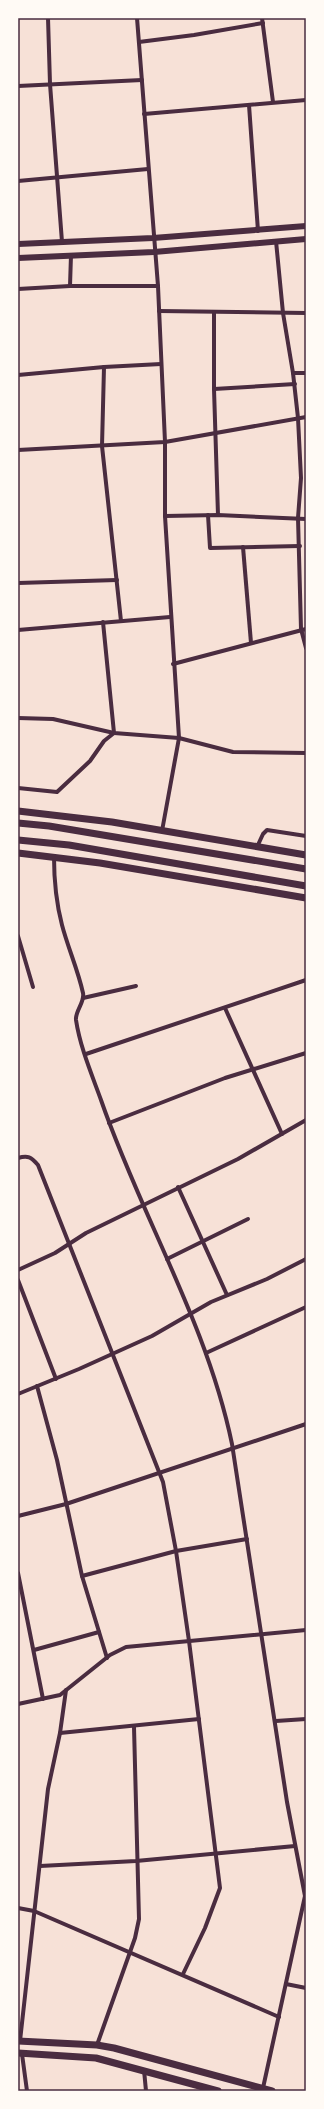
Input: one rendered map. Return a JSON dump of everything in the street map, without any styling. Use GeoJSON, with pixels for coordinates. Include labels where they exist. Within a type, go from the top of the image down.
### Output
{"type":"FeatureCollection","features":[{"type":"Feature","properties":{"kind":"main road"},"geometry":{"type":"LineString","coordinates":[[18,244],[153,238],[258,231],[306,226]]}},
{"type":"Feature","properties":{"kind":"main road"},"geometry":{"type":"LineString","coordinates":[[18,258],[154,252],[306,238]]}},
{"type":"Feature","properties":{"kind":"main road"},"geometry":{"type":"LineString","coordinates":[[18,811],[112,822],[306,855]]}},
{"type":"Feature","properties":{"kind":"main road"},"geometry":{"type":"LineString","coordinates":[[18,823],[49,826],[306,868]]}},
{"type":"Feature","properties":{"kind":"main road"},"geometry":{"type":"LineString","coordinates":[[18,840],[69,845],[306,886]]}},
{"type":"Feature","properties":{"kind":"main road"},"geometry":{"type":"LineString","coordinates":[[18,853],[100,863],[306,898]]}},
{"type":"Feature","properties":{"kind":"main road"},"geometry":{"type":"LineString","coordinates":[[19,2041],[97,2044],[272,2091]]}},
{"type":"Feature","properties":{"kind":"main road"},"geometry":{"type":"LineString","coordinates":[[20,2054],[96,2058],[218,2091]]}},
{"type":"Feature","properties":{"kind":"street"},"geometry":{"type":"LineString","coordinates":[[48,18],[50,84],[62,242]]}},
{"type":"Feature","properties":{"kind":"street"},"geometry":{"type":"LineString","coordinates":[[137,18],[154,252],[158,286],[165,442],[165,516],[170,617],[179,738],[162,831]]}},
{"type":"Feature","properties":{"kind":"street"},"geometry":{"type":"LineString","coordinates":[[139,42],[194,35],[263,20],[273,102]]}},
{"type":"Feature","properties":{"kind":"street"},"geometry":{"type":"LineString","coordinates":[[18,86],[142,80]]}},
{"type":"Feature","properties":{"kind":"street"},"geometry":{"type":"LineString","coordinates":[[144,114],[306,100]]}},
{"type":"Feature","properties":{"kind":"street"},"geometry":{"type":"LineString","coordinates":[[249,105],[258,231]]}},
{"type":"Feature","properties":{"kind":"street"},"geometry":{"type":"LineString","coordinates":[[18,181],[148,169]]}},
{"type":"Feature","properties":{"kind":"street"},"geometry":{"type":"LineString","coordinates":[[276,241],[283,313],[295,384],[298,418],[301,478],[298,518],[300,546],[301,629],[306,648]]}},
{"type":"Feature","properties":{"kind":"street"},"geometry":{"type":"LineString","coordinates":[[70,286],[71,255]]}},
{"type":"Feature","properties":{"kind":"street"},"geometry":{"type":"LineString","coordinates":[[18,289],[70,286],[158,286]]}},
{"type":"Feature","properties":{"kind":"street"},"geometry":{"type":"LineString","coordinates":[[159,311],[306,313]]}},
{"type":"Feature","properties":{"kind":"street"},"geometry":{"type":"LineString","coordinates":[[214,312],[214,389],[218,515]]}},
{"type":"Feature","properties":{"kind":"street"},"geometry":{"type":"LineString","coordinates":[[18,375],[104,367],[161,364]]}},
{"type":"Feature","properties":{"kind":"street"},"geometry":{"type":"LineString","coordinates":[[104,367],[102,446],[121,621]]}},
{"type":"Feature","properties":{"kind":"street"},"geometry":{"type":"LineString","coordinates":[[293,373],[306,373]]}},
{"type":"Feature","properties":{"kind":"street"},"geometry":{"type":"LineString","coordinates":[[214,389],[295,384]]}},
{"type":"Feature","properties":{"kind":"street"},"geometry":{"type":"LineString","coordinates":[[18,450],[165,442],[306,417]]}},
{"type":"Feature","properties":{"kind":"street"},"geometry":{"type":"LineString","coordinates":[[301,478],[306,478]]}},
{"type":"Feature","properties":{"kind":"street"},"geometry":{"type":"LineString","coordinates":[[208,515],[210,548],[300,546]]}},
{"type":"Feature","properties":{"kind":"street"},"geometry":{"type":"LineString","coordinates":[[165,516],[218,515],[306,519]]}},
{"type":"Feature","properties":{"kind":"street"},"geometry":{"type":"LineString","coordinates":[[243,547],[251,643]]}},
{"type":"Feature","properties":{"kind":"street"},"geometry":{"type":"LineString","coordinates":[[18,583],[117,580]]}},
{"type":"Feature","properties":{"kind":"street"},"geometry":{"type":"LineString","coordinates":[[18,630],[170,617]]}},
{"type":"Feature","properties":{"kind":"street"},"geometry":{"type":"LineString","coordinates":[[103,622],[114,733]]}},
{"type":"Feature","properties":{"kind":"street"},"geometry":{"type":"LineString","coordinates":[[173,664],[306,628]]}},
{"type":"Feature","properties":{"kind":"street"},"geometry":{"type":"LineString","coordinates":[[18,718],[53,719],[114,733],[179,738],[233,752],[306,753]]}},
{"type":"Feature","properties":{"kind":"street"},"geometry":{"type":"LineString","coordinates":[[18,788],[57,792],[90,761],[104,741],[114,733]]}},
{"type":"Feature","properties":{"kind":"street"},"geometry":{"type":"LineString","coordinates":[[257,847],[263,834],[267,830],[306,836]]}},
{"type":"Feature","properties":{"kind":"street"},"geometry":{"type":"LineString","coordinates":[[54,857],[54,889],[62,924],[83,998],[76,1019],[86,1054],[117,1147],[167,1258],[206,1353],[224,1406],[233,1450],[295,1846],[305,1895],[263,2088]]}},
{"type":"Feature","properties":{"kind":"street"},"geometry":{"type":"LineString","coordinates":[[18,936],[33,987]]}},
{"type":"Feature","properties":{"kind":"street"},"geometry":{"type":"LineString","coordinates":[[86,1054],[306,980]]}},
{"type":"Feature","properties":{"kind":"street"},"geometry":{"type":"LineString","coordinates":[[83,998],[136,986]]}},
{"type":"Feature","properties":{"kind":"street"},"geometry":{"type":"LineString","coordinates":[[225,1008],[282,1134]]}},
{"type":"Feature","properties":{"kind":"street"},"geometry":{"type":"LineString","coordinates":[[109,1123],[186,1092],[306,1053]]}},
{"type":"Feature","properties":{"kind":"street"},"geometry":{"type":"LineString","coordinates":[[18,1270],[55,1254],[86,1233],[238,1158],[306,1120]]}},
{"type":"Feature","properties":{"kind":"street"},"geometry":{"type":"LineString","coordinates":[[18,1158],[26,1156],[32,1158],[38,1165],[70,1244],[112,1354],[160,1472],[176,1550],[220,1888],[206,1928],[183,1974]]}},
{"type":"Feature","properties":{"kind":"street"},"geometry":{"type":"LineString","coordinates":[[178,1187],[227,1295]]}},
{"type":"Feature","properties":{"kind":"street"},"geometry":{"type":"LineString","coordinates":[[167,1258],[203,1242],[248,1219]]}},
{"type":"Feature","properties":{"kind":"street"},"geometry":{"type":"LineString","coordinates":[[18,1394],[152,1336],[190,1312],[267,1279],[306,1259]]}},
{"type":"Feature","properties":{"kind":"street"},"geometry":{"type":"LineString","coordinates":[[18,1280],[56,1378]]}},
{"type":"Feature","properties":{"kind":"street"},"geometry":{"type":"LineString","coordinates":[[206,1353],[306,1307]]}},
{"type":"Feature","properties":{"kind":"street"},"geometry":{"type":"LineString","coordinates":[[37,1386],[82,1576],[107,1658]]}},
{"type":"Feature","properties":{"kind":"street"},"geometry":{"type":"LineString","coordinates":[[18,1516],[66,1504],[160,1472],[233,1450],[306,1424]]}},
{"type":"Feature","properties":{"kind":"street"},"geometry":{"type":"LineString","coordinates":[[82,1576],[176,1550],[247,1539]]}},
{"type":"Feature","properties":{"kind":"street"},"geometry":{"type":"LineString","coordinates":[[18,1573],[43,1699]]}},
{"type":"Feature","properties":{"kind":"street"},"geometry":{"type":"LineString","coordinates":[[18,1704],[60,1695],[107,1658],[126,1647],[306,1630]]}},
{"type":"Feature","properties":{"kind":"street"},"geometry":{"type":"LineString","coordinates":[[34,1650],[99,1632]]}},
{"type":"Feature","properties":{"kind":"street"},"geometry":{"type":"LineString","coordinates":[[19,2041],[48,1789],[60,1733],[66,1690]]}},
{"type":"Feature","properties":{"kind":"street"},"geometry":{"type":"LineString","coordinates":[[60,1733],[134,1727],[199,1719]]}},
{"type":"Feature","properties":{"kind":"street"},"geometry":{"type":"LineString","coordinates":[[276,1721],[306,1719]]}},
{"type":"Feature","properties":{"kind":"street"},"geometry":{"type":"LineString","coordinates":[[97,2044],[130,1951],[139,1919],[136,1861],[134,1727]]}},
{"type":"Feature","properties":{"kind":"street"},"geometry":{"type":"LineString","coordinates":[[40,1866],[136,1861],[295,1846]]}},
{"type":"Feature","properties":{"kind":"street"},"geometry":{"type":"LineString","coordinates":[[18,1908],[34,1911],[130,1951],[183,1974],[240,2002],[279,2017]]}},
{"type":"Feature","properties":{"kind":"street"},"geometry":{"type":"LineString","coordinates":[[286,1984],[306,1988]]}},
{"type":"Feature","properties":{"kind":"street"},"geometry":{"type":"LineString","coordinates":[[20,2054],[27,2091]]}},
{"type":"Feature","properties":{"kind":"street"},"geometry":{"type":"LineString","coordinates":[[144,2070],[146,2091]]}}]}
